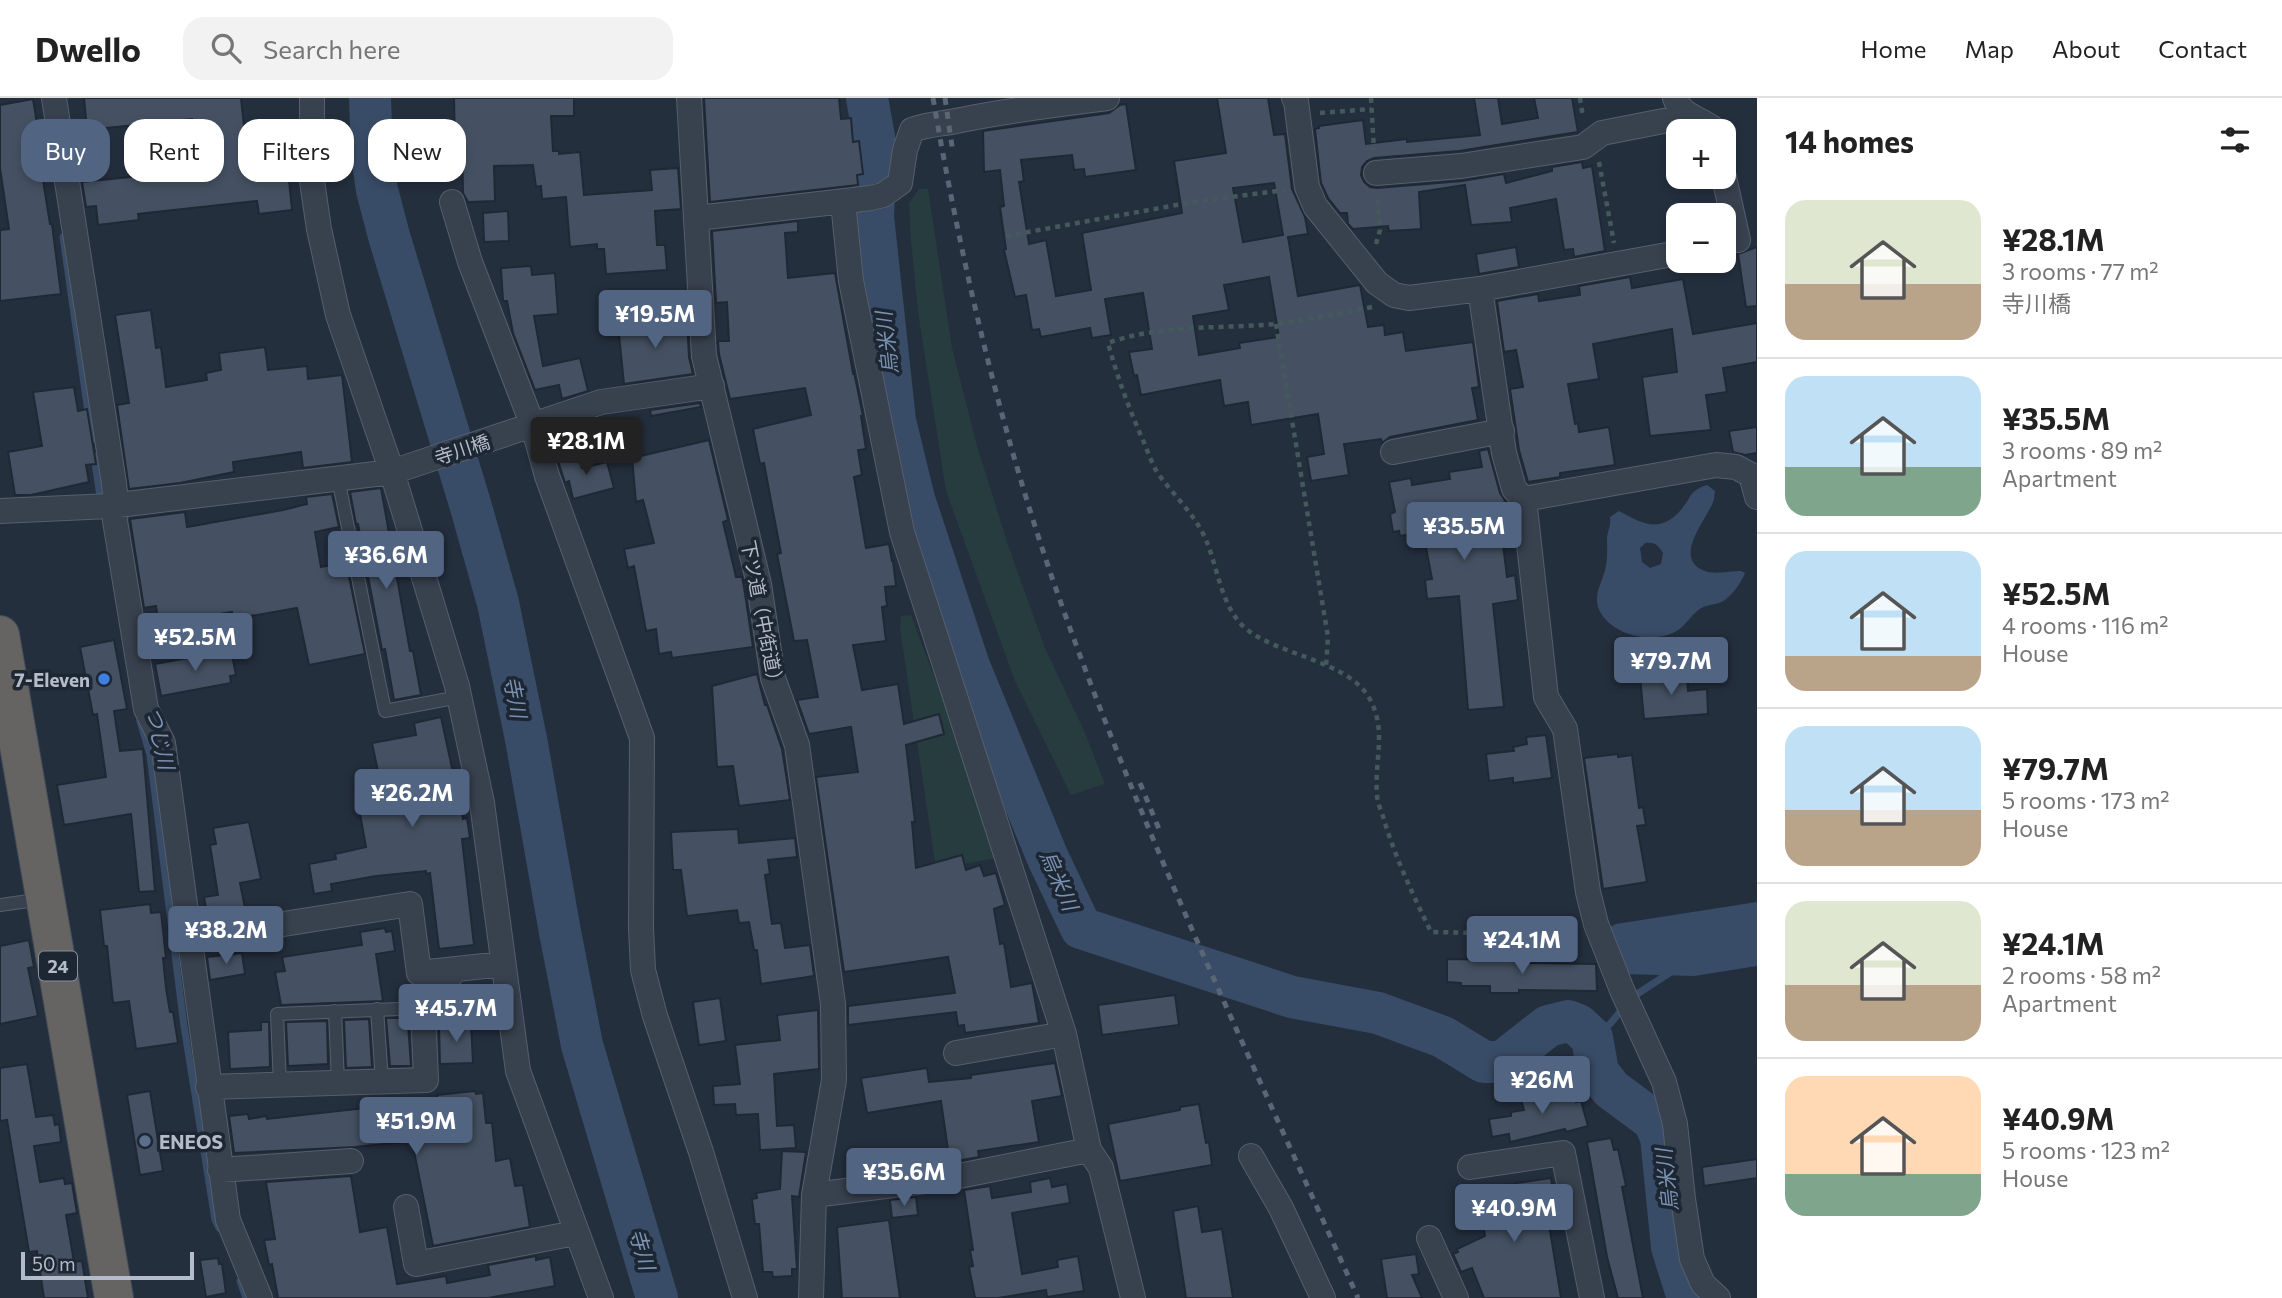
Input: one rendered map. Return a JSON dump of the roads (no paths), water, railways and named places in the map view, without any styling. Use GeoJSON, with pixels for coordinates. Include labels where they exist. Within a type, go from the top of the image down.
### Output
{"type":"FeatureCollection","features":[{"type":"Feature","properties":{"kind":"highway","name":"24"},"geometry":{"type":"LineString","coordinates":[[0,635],[114,1298]]}},
{"type":"Feature","properties":{"kind":"street"},"geometry":{"type":"LineString","coordinates":[[54,98],[107,506],[115,521],[146,709],[163,743],[228,1220],[260,1298]]}},
{"type":"Feature","properties":{"kind":"street"},"geometry":{"type":"LineString","coordinates":[[312,98],[312,181],[319,229],[338,315],[396,470],[459,697],[482,803],[518,1071],[601,1298]]}},
{"type":"Feature","properties":{"kind":"street","name":"下ツ道（中街道）"},"geometry":{"type":"LineString","coordinates":[[689,98],[704,356],[759,584],[773,678],[797,745],[833,1004],[835,1080],[814,1195],[811,1298]]}},
{"type":"Feature","properties":{"kind":"street"},"geometry":{"type":"LineString","coordinates":[[697,218],[844,202],[883,195],[900,183],[905,150],[912,130],[1002,111],[1107,98]]}},
{"type":"Feature","properties":{"kind":"street"},"geometry":{"type":"LineString","coordinates":[[1296,107],[1307,187],[1315,206],[1377,283],[1394,295],[1409,298],[1480,289],[1666,255]]}},
{"type":"Feature","properties":{"kind":"street"},"geometry":{"type":"LineString","coordinates":[[1376,173],[1461,166],[1583,147],[1602,133],[1682,107],[1699,119]]}},
{"type":"Feature","properties":{"kind":"street"},"geometry":{"type":"LineString","coordinates":[[1727,189],[1740,239]]}},
{"type":"Feature","properties":{"kind":"street"},"geometry":{"type":"LineString","coordinates":[[452,202],[528,428],[642,738],[643,970],[655,1016],[701,1152],[745,1298]]}},
{"type":"Feature","properties":{"kind":"street"},"geometry":{"type":"LineString","coordinates":[[844,202],[851,281],[902,531],[1064,1034],[1089,1150],[1101,1168],[1133,1298]]}},
{"type":"Feature","properties":{"kind":"street"},"geometry":{"type":"LineString","coordinates":[[1480,289],[1504,453],[1514,489],[1524,499],[1546,697],[1565,729],[1588,892],[1601,936],[1622,990],[1664,1082],[1675,1124],[1692,1259],[1703,1284],[1718,1298]]}},
{"type":"Feature","properties":{"kind":"street","name":"寺川橋"},"geometry":{"type":"LineString","coordinates":[[0,511],[107,506],[396,470],[601,402],[712,386]]}},
{"type":"Feature","properties":{"kind":"street"},"geometry":{"type":"LineString","coordinates":[[1393,452],[1502,431]]}},
{"type":"Feature","properties":{"kind":"street"},"geometry":{"type":"LineString","coordinates":[[1524,499],[1716,465],[1736,467],[1751,475],[1757,497]]}},
{"type":"Feature","properties":{"kind":"street"},"geometry":{"type":"LineString","coordinates":[[189,939],[410,904],[419,973],[503,964]]}},
{"type":"Feature","properties":{"kind":"street"},"geometry":{"type":"LineString","coordinates":[[208,1087],[426,1080],[423,1008],[456,969]]}},
{"type":"Feature","properties":{"kind":"street"},"geometry":{"type":"LineString","coordinates":[[956,1053],[1064,1034]]}},
{"type":"Feature","properties":{"kind":"street"},"geometry":{"type":"LineString","coordinates":[[814,1195],[948,1178],[1089,1150]]}},
{"type":"Feature","properties":{"kind":"street"},"geometry":{"type":"LineString","coordinates":[[1470,1167],[1563,1153],[1592,1298]]}},
{"type":"Feature","properties":{"kind":"street"},"geometry":{"type":"LineString","coordinates":[[1251,1156],[1281,1208],[1323,1298]]}},
{"type":"Feature","properties":{"kind":"street"},"geometry":{"type":"LineString","coordinates":[[220,1170],[351,1161]]}},
{"type":"Feature","properties":{"kind":"street"},"geometry":{"type":"LineString","coordinates":[[406,1207],[416,1264],[576,1233]]}},
{"type":"Feature","properties":{"kind":"street"},"geometry":{"type":"LineString","coordinates":[[1429,1238],[1455,1298]]}},
{"type":"Feature","properties":{"kind":"lane"},"geometry":{"type":"LineString","coordinates":[[338,478],[386,711],[459,697]]}},
{"type":"Feature","properties":{"kind":"lane"},"geometry":{"type":"LineString","coordinates":[[0,905],[47,899]]}},
{"type":"Feature","properties":{"kind":"lane"},"geometry":{"type":"LineString","coordinates":[[280,1085],[277,1014],[423,1008]]}},
{"type":"Feature","properties":{"kind":"lane"},"geometry":{"type":"LineString","coordinates":[[377,1009],[382,1082]]}},
{"type":"Feature","properties":{"kind":"lane"},"geometry":{"type":"LineString","coordinates":[[335,1012],[338,1083]]}},
{"type":"Feature","properties":{"kind":"water"},"geometry":{"type":"Polygon","coordinates":[[[1707,485],[1715,491],[1694,539],[1691,559],[1697,567],[1708,572],[1741,571],[1745,573],[1742,580],[1726,599],[1701,608],[1673,633],[1641,637],[1610,624],[1597,602],[1607,562],[1610,517],[1619,511],[1650,524],[1665,522],[1680,511],[1693,492],[1707,485]],[[1648,543],[1640,548],[1642,562],[1650,568],[1661,564],[1663,553],[1656,545],[1648,543]]]}},
{"type":"Feature","properties":{"kind":"water"},"geometry":{"type":"Polygon","coordinates":[[[1757,902],[1757,966],[1694,976],[1624,974],[1606,929],[1616,924],[1757,902]]]}},
{"type":"Feature","properties":{"kind":"waterway","name":"寺川"},"geometry":{"type":"LineString","coordinates":[[370,98],[372,156],[377,190],[498,603],[526,739],[582,1045],[657,1298]]}},
{"type":"Feature","properties":{"kind":"waterway","name":"烏米川"},"geometry":{"type":"LineString","coordinates":[[867,98],[876,148],[873,217],[895,421],[914,499],[969,666],[1047,856],[1081,928],[1292,997],[1378,1013],[1443,1037],[1484,1062],[1506,1059],[1548,1026],[1568,1021],[1578,1025],[1592,1038],[1598,1072],[1611,1089],[1654,1121],[1661,1137],[1672,1247],[1688,1298]]}},
{"type":"Feature","properties":{"kind":"waterway","name":"つじ川"},"geometry":{"type":"LineString","coordinates":[[63,237],[92,440]]}},
{"type":"Feature","properties":{"kind":"waterway","name":"つじ川"},"geometry":{"type":"LineString","coordinates":[[94,456],[101,503]]}},
{"type":"Feature","properties":{"kind":"waterway","name":"つじ川"},"geometry":{"type":"LineString","coordinates":[[140,721],[150,755],[184,1026],[215,1220],[219,1228]]}},
{"type":"Feature","properties":{"kind":"waterway"},"geometry":{"type":"LineString","coordinates":[[1631,998],[1674,970]]}},
{"type":"Feature","properties":{"kind":"waterway"},"geometry":{"type":"LineString","coordinates":[[1592,1038],[1610,1024],[1624,1007]]}},
{"type":"Feature","properties":{"kind":"waterway","name":"つじ川"},"geometry":{"type":"LineString","coordinates":[[240,1281],[246,1298]]}},
{"type":"Feature","properties":{"kind":"railway"},"geometry":{"type":"LineString","coordinates":[[933,98],[956,222],[984,346],[1036,530],[1056,589],[1089,680],[1161,858],[1358,1298]]}},
{"type":"Feature","properties":{"kind":"railway"},"geometry":{"type":"LineString","coordinates":[[945,98],[953,153]]}},
{"type":"Feature","properties":{"kind":"railway"},"geometry":{"type":"LineString","coordinates":[[1140,783],[1161,834]]}},
{"type":"Feature","properties":{"kind":"place","name":"7-Eleven"},"geometry":{"type":"Point","coordinates":[104,679]}},
{"type":"Feature","properties":{"kind":"place","name":"ENEOS"},"geometry":{"type":"Point","coordinates":[145,1141]}}]}
